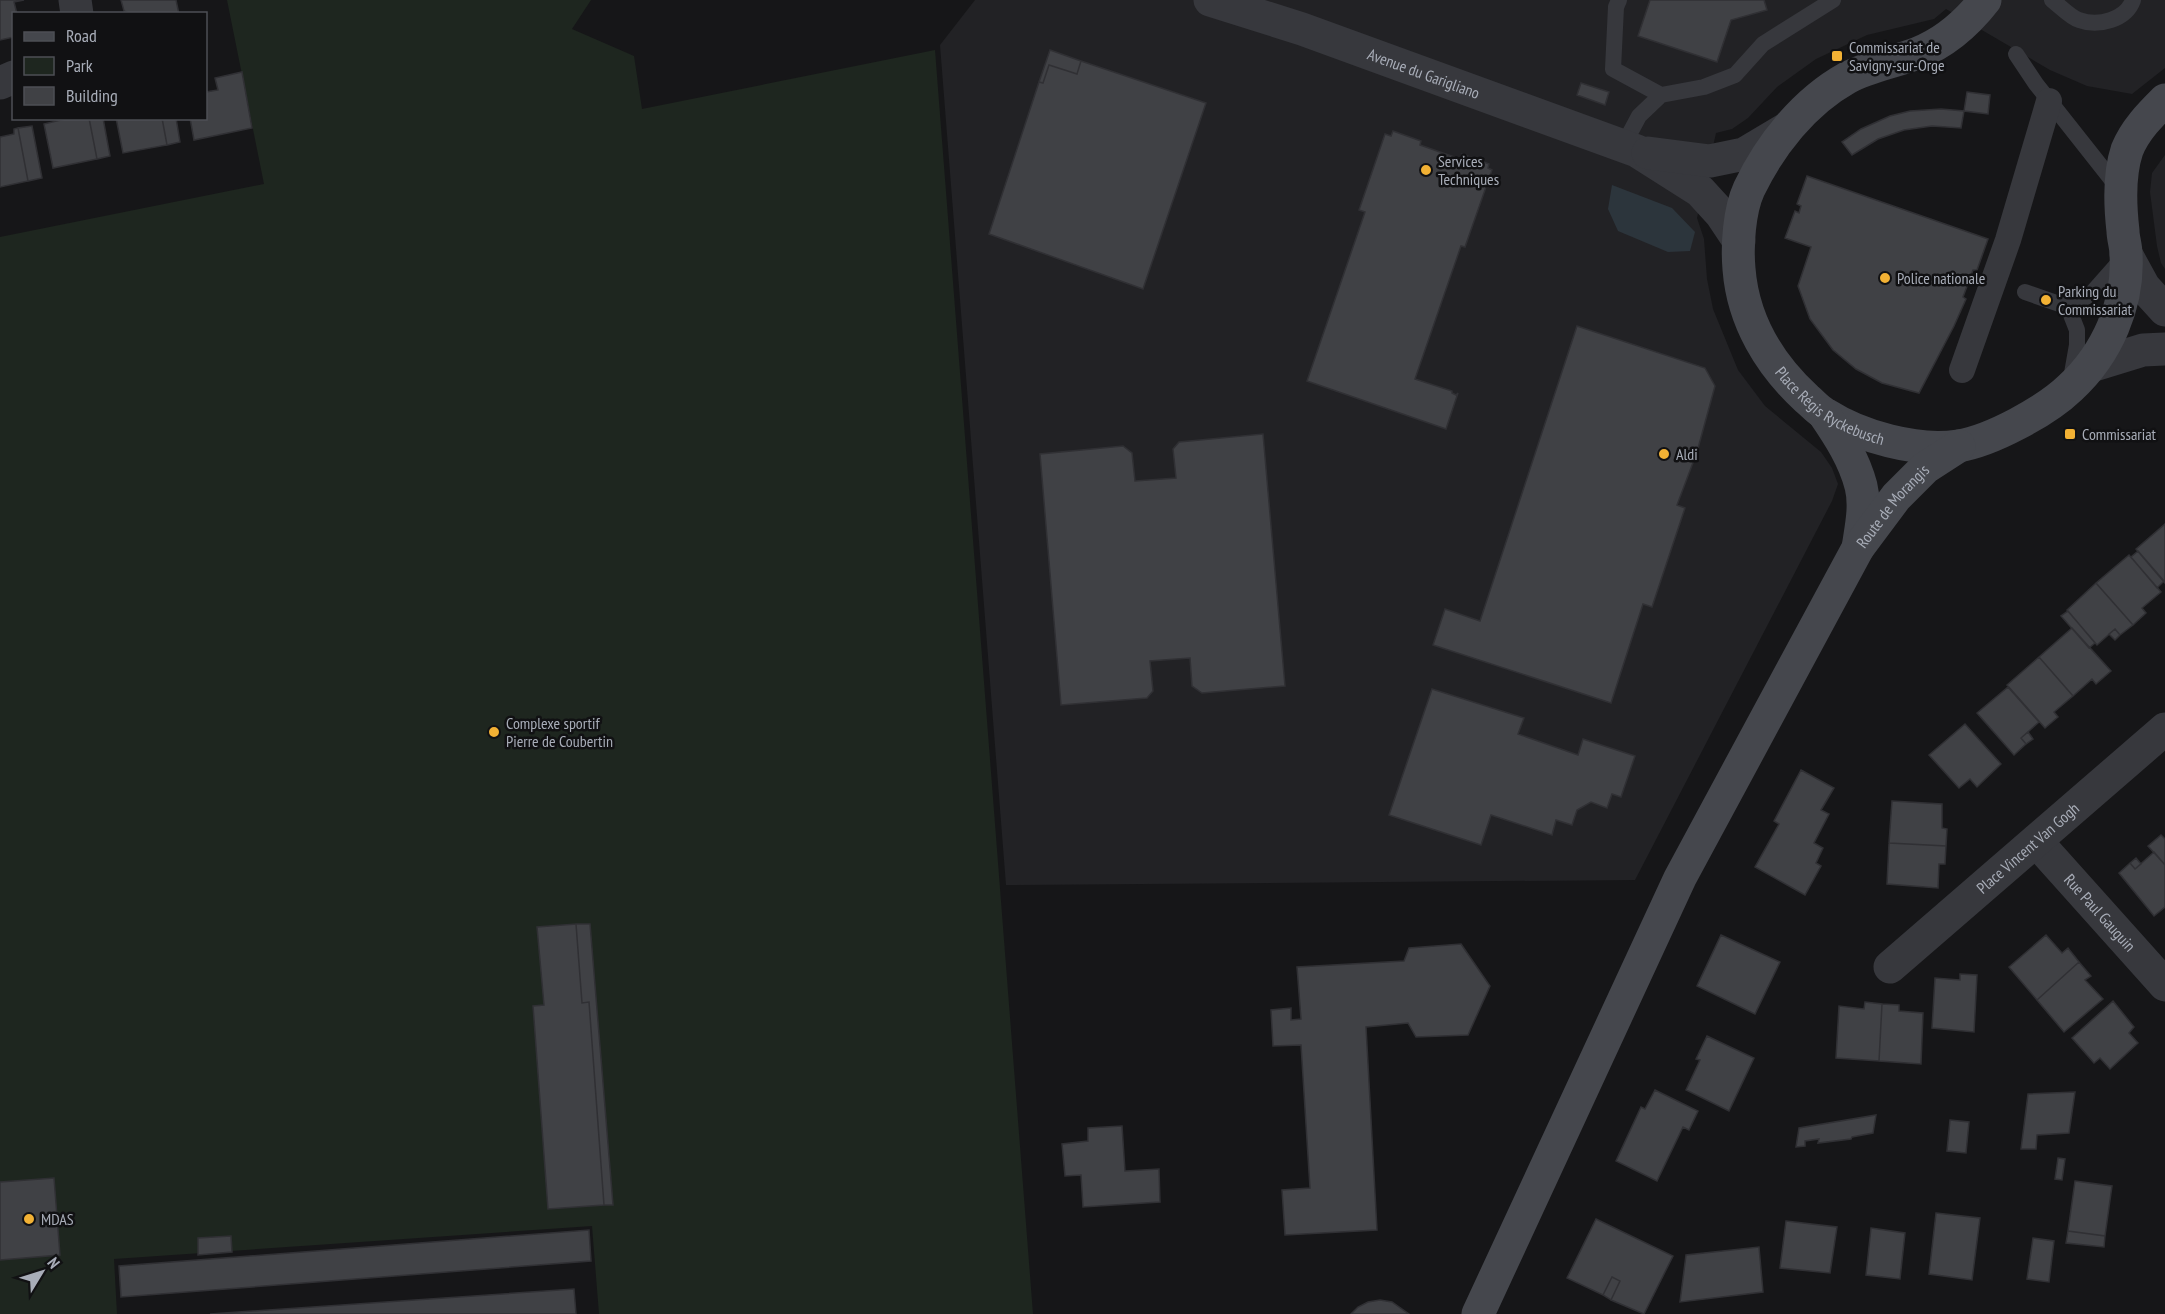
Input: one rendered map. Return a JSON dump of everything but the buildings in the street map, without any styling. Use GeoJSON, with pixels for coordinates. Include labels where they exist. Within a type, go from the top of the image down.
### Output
{"type":"FeatureCollection","features":[{"type":"Feature","properties":{"kind":"main road","name":"Place Régis Ryckebusch"},"geometry":{"type":"LineString","coordinates":[[1985,0],[1975,13],[1950,36],[1919,53],[1849,77],[1818,97],[1786,129],[1748,191],[1739,241],[1740,285],[1752,324],[1770,358],[1784,376],[1824,414],[1890,442],[1922,447],[1959,446],[2003,431],[2040,411],[2080,378],[2104,345],[2120,312],[2125,286],[2126,254],[2122,231],[2121,190],[2127,152],[2139,127],[2165,99]]}},
{"type":"Feature","properties":{"kind":"main road","name":"Route de Morangis"},"geometry":{"type":"LineString","coordinates":[[1824,414],[1846,447],[1861,487],[1863,512],[1858,548]]}},
{"type":"Feature","properties":{"kind":"main road","name":"Route de Morangis"},"geometry":{"type":"LineString","coordinates":[[1858,548],[1896,497],[1925,468],[1959,446]]}},
{"type":"Feature","properties":{"kind":"main road"},"geometry":{"type":"LineString","coordinates":[[1478,1314],[1680,878],[1858,548]]}},
{"type":"Feature","properties":{"kind":"street","name":"Avenue du Garigliano"},"geometry":{"type":"LineString","coordinates":[[1210,0],[1302,29],[1630,149],[1700,191],[1721,214],[1739,241]]}},
{"type":"Feature","properties":{"kind":"street"},"geometry":{"type":"LineString","coordinates":[[1962,370],[2008,240],[2049,101]]}},
{"type":"Feature","properties":{"kind":"street","name":"Avenue du Garigliano"},"geometry":{"type":"LineString","coordinates":[[1630,149],[1710,161],[1744,154],[1786,129]]}},
{"type":"Feature","properties":{"kind":"street"},"geometry":{"type":"LineString","coordinates":[[2126,254],[2144,286],[2165,310]]}},
{"type":"Feature","properties":{"kind":"street"},"geometry":{"type":"LineString","coordinates":[[2080,378],[2143,350],[2165,349]]}},
{"type":"Feature","properties":{"kind":"street","name":"Place Vincent Van Gogh"},"geometry":{"type":"LineString","coordinates":[[1890,967],[2165,729]]}},
{"type":"Feature","properties":{"kind":"street","name":"Rue Paul Gauguin"},"geometry":{"type":"LineString","coordinates":[[2036,841],[2165,985]]}},
{"type":"Feature","properties":{"kind":"lane"},"geometry":{"type":"LineString","coordinates":[[1619,0],[1616,6],[1613,69],[1661,95]]}},
{"type":"Feature","properties":{"kind":"lane"},"geometry":{"type":"LineString","coordinates":[[1630,149],[1639,116],[1661,95],[1704,87],[1735,75],[1763,44],[1833,0]]}},
{"type":"Feature","properties":{"kind":"lane"},"geometry":{"type":"LineString","coordinates":[[2052,0],[2079,20],[2098,22],[2115,20],[2131,5],[2133,0]]}},
{"type":"Feature","properties":{"kind":"lane"},"geometry":{"type":"LineString","coordinates":[[2016,54],[2049,101],[2121,190]]}},
{"type":"Feature","properties":{"kind":"lane"},"geometry":{"type":"LineString","coordinates":[[2068,308],[2091,294],[2106,280],[2126,254]]}},
{"type":"Feature","properties":{"kind":"lane"},"geometry":{"type":"LineString","coordinates":[[2025,292],[2068,308],[2077,330],[2080,378]]}},
{"type":"Feature","properties":{"kind":"shaded area"},"geometry":{"type":"Polygon","coordinates":[[[975,0],[2165,0],[2165,68],[2132,94],[2087,86],[2050,70],[1946,9],[1934,19],[1867,35],[1816,59],[1777,87],[1748,118],[1732,129],[1716,133],[1697,218],[1704,239],[1707,279],[1713,309],[1738,370],[1765,406],[1821,452],[1832,468],[1838,484],[1832,501],[1635,880],[1006,885],[940,45],[975,0]]]}},
{"type":"Feature","properties":{"kind":"shaded area"},"geometry":{"type":"Polygon","coordinates":[[[2165,155],[2165,269],[2161,263],[2157,246],[2150,192],[2152,173],[2165,155]]]}},
{"type":"Feature","properties":{"kind":"shaded area"},"geometry":{"type":"Polygon","coordinates":[[[1612,185],[1672,208],[1695,232],[1690,251],[1668,252],[1618,231],[1608,209],[1612,185]]]}},
{"type":"Feature","properties":{"kind":"green space","name":"Complexe sportif Pierre de Coubertin"},"geometry":{"type":"Polygon","coordinates":[[[227,0],[591,0],[572,29],[634,56],[642,109],[935,50],[1033,1314],[599,1314],[592,1226],[114,1259],[117,1314],[0,1314],[0,237],[264,184],[227,0]]]}},
{"type":"Feature","properties":{"kind":"place","name":"Commissariat de Savigny-sur-Orge"},"geometry":{"type":"Point","coordinates":[1837,56]}},
{"type":"Feature","properties":{"kind":"place","name":"Services Techniques"},"geometry":{"type":"Point","coordinates":[1426,170]}},
{"type":"Feature","properties":{"kind":"place","name":"Police nationale"},"geometry":{"type":"Point","coordinates":[1885,278]}},
{"type":"Feature","properties":{"kind":"place","name":"Parking du Commissariat"},"geometry":{"type":"Point","coordinates":[2046,300]}},
{"type":"Feature","properties":{"kind":"place","name":"Commissariat"},"geometry":{"type":"Point","coordinates":[2070,434]}},
{"type":"Feature","properties":{"kind":"place","name":"Aldi"},"geometry":{"type":"Point","coordinates":[1664,454]}},
{"type":"Feature","properties":{"kind":"place","name":"Complexe sportif Pierre de Coubertin"},"geometry":{"type":"Point","coordinates":[494,732]}},
{"type":"Feature","properties":{"kind":"place","name":"MDAS"},"geometry":{"type":"Point","coordinates":[29,1219]}}]}
